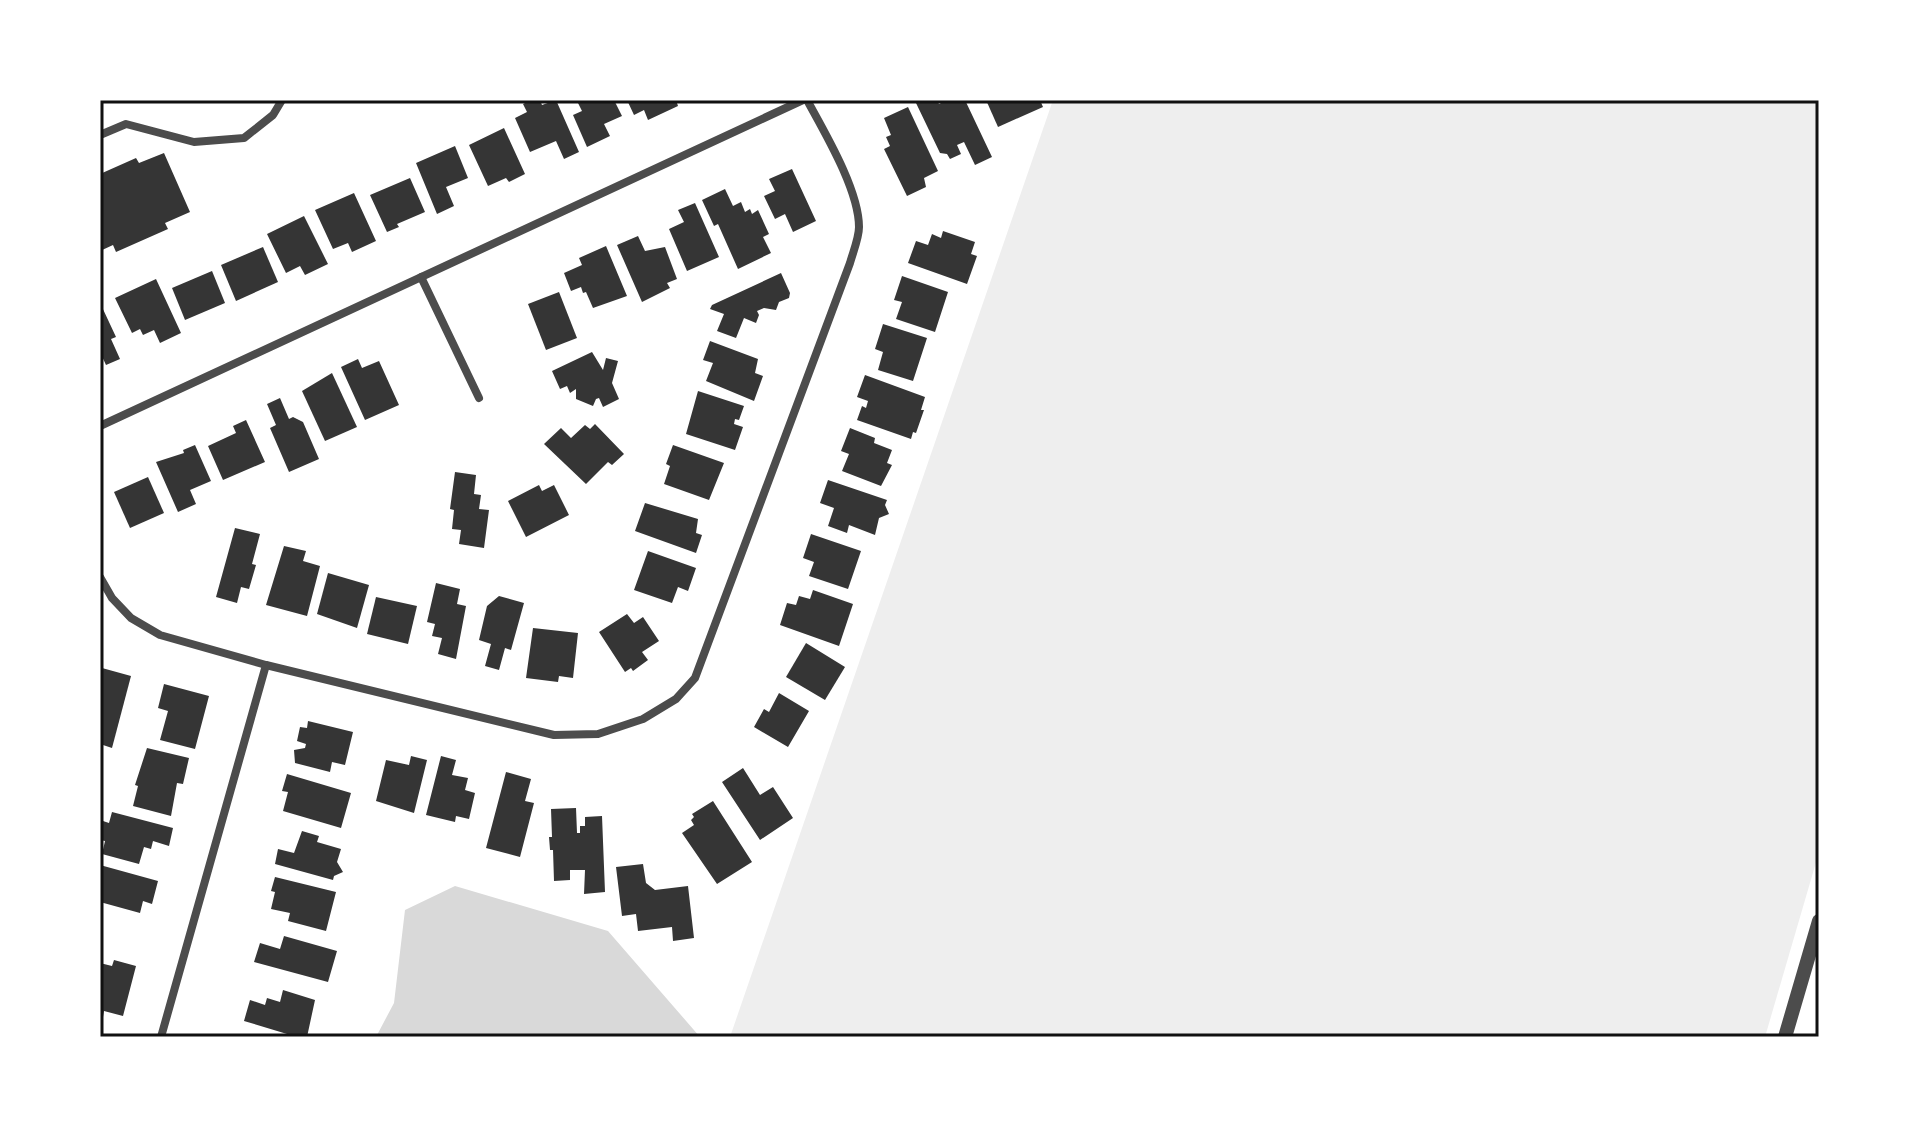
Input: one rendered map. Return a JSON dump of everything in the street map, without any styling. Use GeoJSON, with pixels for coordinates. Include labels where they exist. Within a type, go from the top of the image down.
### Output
{"type":"FeatureCollection","features":[{"type":"Feature","properties":{"kind":"street"},"geometry":{"type":"LineString","coordinates":[[100,135],[126,124],[194,142],[244,138],[273,115],[282,100]]}},
{"type":"Feature","properties":{"kind":"street"},"geometry":{"type":"LineString","coordinates":[[100,426],[805,100],[829,139],[857,205],[859,229],[845,278],[695,678],[676,699],[643,719],[598,734],[554,735],[266,665],[160,635],[131,618],[112,598],[100,577]]}},
{"type":"Feature","properties":{"kind":"street"},"geometry":{"type":"LineString","coordinates":[[421,277],[479,398]]}},
{"type":"Feature","properties":{"kind":"street"},"geometry":{"type":"LineString","coordinates":[[161,1037],[266,665]]}},
{"type":"Feature","properties":{"kind":"street"},"geometry":{"type":"LineString","coordinates":[[1785,1037],[1819,921]]}},
{"type":"Feature","properties":{"kind":"shaded area"},"geometry":{"type":"Polygon","coordinates":[[[1053,100],[1819,100],[1819,852],[1765,1037],[730,1037],[1053,100]]]}},
{"type":"Feature","properties":{"kind":"shaded area"},"geometry":{"type":"Polygon","coordinates":[[[455,886],[608,931],[700,1037],[376,1037],[394,1003],[405,910],[455,886]]]}},
{"type":"Feature","properties":{"kind":"building"},"geometry":{"type":"Polygon","coordinates":[[[540,100],[542,105],[556,100],[579,152],[564,159],[556,141],[530,152],[515,118],[527,112],[523,104],[540,100]]]}},
{"type":"Feature","properties":{"kind":"building"},"geometry":{"type":"Polygon","coordinates":[[[584,100],[614,100],[622,116],[604,124],[610,136],[587,147],[573,115],[582,111],[578,103],[584,100]]]}},
{"type":"Feature","properties":{"kind":"building"},"geometry":{"type":"Polygon","coordinates":[[[627,100],[676,100],[678,106],[648,120],[644,110],[634,115],[627,100]]]}},
{"type":"Feature","properties":{"kind":"building"},"geometry":{"type":"Polygon","coordinates":[[[937,100],[939,104],[947,100],[965,100],[992,157],[975,165],[964,142],[957,145],[961,154],[950,159],[947,154],[940,153],[916,103],[937,100]]]}},
{"type":"Feature","properties":{"kind":"building"},"geometry":{"type":"Polygon","coordinates":[[[986,100],[1040,100],[1043,107],[998,127],[986,100]]]}},
{"type":"Feature","properties":{"kind":"building"},"geometry":{"type":"Polygon","coordinates":[[[908,107],[938,171],[924,178],[926,187],[907,196],[884,149],[890,146],[886,137],[891,135],[884,118],[908,107]]]}},
{"type":"Feature","properties":{"kind":"building"},"geometry":{"type":"Polygon","coordinates":[[[504,128],[525,174],[509,182],[506,178],[488,186],[469,145],[504,128]]]}},
{"type":"Feature","properties":{"kind":"building"},"geometry":{"type":"Polygon","coordinates":[[[455,146],[468,178],[446,187],[454,206],[437,214],[416,163],[455,146]]]}},
{"type":"Feature","properties":{"kind":"building"},"geometry":{"type":"Polygon","coordinates":[[[164,153],[190,212],[165,223],[168,229],[116,252],[113,245],[100,251],[100,174],[136,158],[139,163],[164,153]]]}},
{"type":"Feature","properties":{"kind":"building"},"geometry":{"type":"Polygon","coordinates":[[[792,169],[816,221],[793,232],[785,214],[775,219],[764,196],[775,191],[769,179],[792,169]]]}},
{"type":"Feature","properties":{"kind":"building"},"geometry":{"type":"Polygon","coordinates":[[[410,178],[425,212],[397,224],[399,227],[387,232],[370,195],[410,178]]]}},
{"type":"Feature","properties":{"kind":"building"},"geometry":{"type":"Polygon","coordinates":[[[725,189],[733,206],[741,202],[745,212],[750,209],[752,214],[758,210],[769,234],[763,237],[771,253],[738,269],[718,224],[714,226],[702,200],[725,189]]]}},
{"type":"Feature","properties":{"kind":"building"},"geometry":{"type":"Polygon","coordinates":[[[354,193],[376,241],[352,252],[348,243],[333,249],[315,210],[354,193]]]}},
{"type":"Feature","properties":{"kind":"building"},"geometry":{"type":"Polygon","coordinates":[[[695,203],[719,257],[687,271],[669,229],[684,222],[678,210],[695,203]]]}},
{"type":"Feature","properties":{"kind":"building"},"geometry":{"type":"Polygon","coordinates":[[[304,216],[328,264],[305,275],[300,266],[286,273],[267,234],[304,216]]]}},
{"type":"Feature","properties":{"kind":"building"},"geometry":{"type":"Polygon","coordinates":[[[943,231],[975,242],[971,254],[977,256],[967,284],[908,263],[916,241],[928,245],[932,234],[941,238],[943,231]]]}},
{"type":"Feature","properties":{"kind":"building"},"geometry":{"type":"Polygon","coordinates":[[[638,236],[645,251],[665,247],[677,279],[667,283],[670,288],[642,302],[617,245],[638,236]]]}},
{"type":"Feature","properties":{"kind":"building"},"geometry":{"type":"Polygon","coordinates":[[[606,246],[627,296],[593,308],[581,287],[571,291],[564,273],[582,265],[579,258],[606,246]]]}},
{"type":"Feature","properties":{"kind":"building"},"geometry":{"type":"Polygon","coordinates":[[[263,247],[278,282],[236,301],[221,265],[263,247]]]}},
{"type":"Feature","properties":{"kind":"building"},"geometry":{"type":"Polygon","coordinates":[[[212,271],[225,303],[185,320],[172,288],[212,271]]]}},
{"type":"Feature","properties":{"kind":"building"},"geometry":{"type":"Polygon","coordinates":[[[781,273],[790,293],[789,298],[779,302],[776,310],[764,308],[757,311],[756,323],[744,318],[736,338],[717,331],[724,314],[710,309],[712,305],[781,273]]]}},
{"type":"Feature","properties":{"kind":"building"},"geometry":{"type":"Polygon","coordinates":[[[902,276],[948,292],[935,332],[896,319],[902,302],[894,300],[902,276]]]}},
{"type":"Feature","properties":{"kind":"building"},"geometry":{"type":"Polygon","coordinates":[[[156,279],[181,333],[160,343],[154,330],[143,335],[140,329],[132,333],[115,298],[156,279]]]}},
{"type":"Feature","properties":{"kind":"building"},"geometry":{"type":"Polygon","coordinates":[[[559,292],[577,338],[546,350],[528,304],[559,292]]]}},
{"type":"Feature","properties":{"kind":"building"},"geometry":{"type":"Polygon","coordinates":[[[102,307],[116,337],[111,339],[120,359],[106,365],[100,352],[102,307]]]}},
{"type":"Feature","properties":{"kind":"building"},"geometry":{"type":"Polygon","coordinates":[[[883,324],[927,338],[913,381],[878,370],[883,352],[875,349],[883,324]]]}},
{"type":"Feature","properties":{"kind":"building"},"geometry":{"type":"Polygon","coordinates":[[[710,341],[758,359],[755,373],[763,376],[754,401],[706,381],[713,363],[703,360],[710,341]]]}},
{"type":"Feature","properties":{"kind":"building"},"geometry":{"type":"Polygon","coordinates":[[[592,352],[603,370],[606,358],[618,361],[612,383],[619,399],[603,407],[599,398],[593,406],[576,399],[576,389],[570,393],[567,386],[560,389],[552,371],[592,352]]]}},
{"type":"Feature","properties":{"kind":"building"},"geometry":{"type":"Polygon","coordinates":[[[358,359],[362,368],[379,361],[399,405],[365,420],[341,367],[358,359]]]}},
{"type":"Feature","properties":{"kind":"building"},"geometry":{"type":"Polygon","coordinates":[[[332,373],[357,427],[325,441],[302,391],[332,373]]]}},
{"type":"Feature","properties":{"kind":"building"},"geometry":{"type":"Polygon","coordinates":[[[865,375],[925,397],[921,410],[924,410],[911,439],[857,420],[862,406],[866,408],[868,401],[857,397],[865,375]]]}},
{"type":"Feature","properties":{"kind":"building"},"geometry":{"type":"Polygon","coordinates":[[[698,391],[744,406],[739,420],[735,419],[734,424],[743,427],[735,450],[686,434],[698,391]]]}},
{"type":"Feature","properties":{"kind":"building"},"geometry":{"type":"Polygon","coordinates":[[[280,398],[289,419],[293,417],[303,422],[319,459],[289,472],[270,428],[276,425],[267,404],[280,398]]]}},
{"type":"Feature","properties":{"kind":"building"},"geometry":{"type":"Polygon","coordinates":[[[246,420],[265,462],[223,480],[208,446],[236,433],[233,426],[246,420]]]}},
{"type":"Feature","properties":{"kind":"building"},"geometry":{"type":"Polygon","coordinates":[[[595,424],[624,454],[612,465],[608,462],[586,484],[544,444],[561,428],[571,438],[585,425],[590,429],[595,424]]]}},
{"type":"Feature","properties":{"kind":"building"},"geometry":{"type":"Polygon","coordinates":[[[850,428],[875,438],[874,443],[892,450],[887,463],[892,465],[881,486],[842,471],[849,454],[841,451],[850,428]]]}},
{"type":"Feature","properties":{"kind":"building"},"geometry":{"type":"Polygon","coordinates":[[[195,445],[211,481],[190,490],[196,504],[178,512],[156,462],[184,453],[183,450],[195,445]]]}},
{"type":"Feature","properties":{"kind":"building"},"geometry":{"type":"Polygon","coordinates":[[[673,445],[724,463],[709,500],[664,484],[670,466],[666,464],[673,445]]]}},
{"type":"Feature","properties":{"kind":"building"},"geometry":{"type":"Polygon","coordinates":[[[455,472],[476,475],[474,494],[481,495],[479,509],[489,510],[484,548],[459,544],[461,530],[452,529],[454,510],[450,509],[455,472]]]}},
{"type":"Feature","properties":{"kind":"building"},"geometry":{"type":"Polygon","coordinates":[[[148,477],[164,513],[130,528],[114,492],[148,477]]]}},
{"type":"Feature","properties":{"kind":"building"},"geometry":{"type":"Polygon","coordinates":[[[828,480],[887,500],[885,505],[889,514],[879,518],[875,535],[849,525],[847,533],[828,526],[834,508],[820,503],[828,480]]]}},
{"type":"Feature","properties":{"kind":"building"},"geometry":{"type":"Polygon","coordinates":[[[539,485],[542,491],[554,485],[569,515],[526,537],[508,501],[539,485]]]}},
{"type":"Feature","properties":{"kind":"building"},"geometry":{"type":"Polygon","coordinates":[[[645,503],[698,519],[696,533],[702,535],[696,553],[635,531],[645,503]]]}},
{"type":"Feature","properties":{"kind":"building"},"geometry":{"type":"Polygon","coordinates":[[[235,528],[260,534],[249,589],[241,587],[237,603],[216,597],[235,528]]]}},
{"type":"Feature","properties":{"kind":"building"},"geometry":{"type":"Polygon","coordinates":[[[811,534],[861,551],[848,589],[809,576],[814,562],[803,558],[811,534]]]}},
{"type":"Feature","properties":{"kind":"building"},"geometry":{"type":"Polygon","coordinates":[[[284,546],[306,551],[303,561],[320,566],[307,616],[266,605],[284,546]]]}},
{"type":"Feature","properties":{"kind":"building"},"geometry":{"type":"Polygon","coordinates":[[[648,551],[696,568],[688,591],[678,587],[672,603],[634,590],[648,551]]]}},
{"type":"Feature","properties":{"kind":"building"},"geometry":{"type":"Polygon","coordinates":[[[328,573],[369,585],[357,628],[317,614],[328,573]]]}},
{"type":"Feature","properties":{"kind":"building"},"geometry":{"type":"Polygon","coordinates":[[[436,583],[460,589],[457,604],[466,606],[456,659],[438,654],[442,638],[432,636],[435,624],[427,622],[436,583]]]}},
{"type":"Feature","properties":{"kind":"building"},"geometry":{"type":"Polygon","coordinates":[[[813,590],[853,604],[839,646],[780,625],[787,603],[796,605],[799,596],[810,599],[813,590]]]}},
{"type":"Feature","properties":{"kind":"building"},"geometry":{"type":"Polygon","coordinates":[[[499,596],[524,603],[511,650],[505,648],[499,670],[485,666],[491,644],[479,640],[487,606],[499,596]]]}},
{"type":"Feature","properties":{"kind":"building"},"geometry":{"type":"Polygon","coordinates":[[[376,597],[417,606],[408,644],[367,634],[376,597]]]}},
{"type":"Feature","properties":{"kind":"building"},"geometry":{"type":"Polygon","coordinates":[[[627,614],[634,623],[643,617],[659,641],[642,652],[648,660],[633,671],[631,668],[625,672],[599,632],[627,614]]]}},
{"type":"Feature","properties":{"kind":"building"},"geometry":{"type":"Polygon","coordinates":[[[533,628],[578,633],[573,678],[559,676],[558,682],[526,678],[533,628]]]}},
{"type":"Feature","properties":{"kind":"building"},"geometry":{"type":"Polygon","coordinates":[[[806,643],[845,667],[825,700],[786,677],[806,643]]]}},
{"type":"Feature","properties":{"kind":"building"},"geometry":{"type":"Polygon","coordinates":[[[102,668],[131,676],[112,748],[100,744],[102,668]]]}},
{"type":"Feature","properties":{"kind":"building"},"geometry":{"type":"Polygon","coordinates":[[[164,684],[209,696],[195,749],[160,740],[168,711],[158,708],[164,684]]]}},
{"type":"Feature","properties":{"kind":"building"},"geometry":{"type":"Polygon","coordinates":[[[779,693],[809,711],[788,747],[754,727],[764,709],[769,712],[779,693]]]}},
{"type":"Feature","properties":{"kind":"building"},"geometry":{"type":"Polygon","coordinates":[[[308,721],[353,732],[345,765],[332,762],[330,772],[295,763],[294,750],[305,748],[306,744],[297,741],[300,727],[307,728],[308,721]]]}},
{"type":"Feature","properties":{"kind":"building"},"geometry":{"type":"Polygon","coordinates":[[[147,748],[189,758],[183,784],[177,783],[171,816],[133,806],[138,786],[135,785],[147,748]]]}},
{"type":"Feature","properties":{"kind":"building"},"geometry":{"type":"Polygon","coordinates":[[[411,756],[427,760],[414,813],[376,801],[386,760],[409,765],[411,756]]]}},
{"type":"Feature","properties":{"kind":"building"},"geometry":{"type":"Polygon","coordinates":[[[441,756],[456,760],[452,775],[468,778],[465,790],[475,793],[469,819],[456,816],[455,822],[426,815],[441,756]]]}},
{"type":"Feature","properties":{"kind":"building"},"geometry":{"type":"Polygon","coordinates":[[[743,768],[760,795],[773,787],[793,818],[760,840],[722,782],[743,768]]]}},
{"type":"Feature","properties":{"kind":"building"},"geometry":{"type":"Polygon","coordinates":[[[506,772],[531,779],[525,801],[534,803],[520,857],[486,848],[506,772]]]}},
{"type":"Feature","properties":{"kind":"building"},"geometry":{"type":"Polygon","coordinates":[[[287,774],[351,793],[341,828],[283,811],[288,792],[282,791],[287,774]]]}},
{"type":"Feature","properties":{"kind":"building"},"geometry":{"type":"Polygon","coordinates":[[[713,801],[752,862],[717,884],[682,833],[694,825],[692,814],[713,801]]]}},
{"type":"Feature","properties":{"kind":"building"},"geometry":{"type":"Polygon","coordinates":[[[576,808],[577,833],[580,833],[580,826],[585,826],[585,817],[602,816],[605,892],[584,894],[585,870],[570,870],[570,880],[554,881],[553,850],[550,850],[549,837],[552,837],[551,809],[576,808]]]}},
{"type":"Feature","properties":{"kind":"building"},"geometry":{"type":"Polygon","coordinates":[[[112,812],[173,828],[169,846],[153,841],[151,849],[144,847],[139,864],[102,854],[105,841],[100,840],[100,820],[109,823],[112,812]]]}},
{"type":"Feature","properties":{"kind":"building"},"geometry":{"type":"Polygon","coordinates":[[[302,831],[319,836],[317,842],[341,849],[337,862],[343,872],[334,876],[333,880],[275,864],[278,849],[294,853],[302,831]]]}},
{"type":"Feature","properties":{"kind":"building"},"geometry":{"type":"Polygon","coordinates":[[[643,864],[646,883],[655,890],[688,886],[694,938],[673,941],[672,927],[638,931],[636,914],[622,916],[616,867],[643,864]]]}},
{"type":"Feature","properties":{"kind":"building"},"geometry":{"type":"Polygon","coordinates":[[[100,865],[158,881],[152,904],[143,901],[140,913],[100,902],[100,865]]]}},
{"type":"Feature","properties":{"kind":"building"},"geometry":{"type":"Polygon","coordinates":[[[275,877],[336,892],[326,931],[288,921],[290,913],[271,909],[275,877]]]}},
{"type":"Feature","properties":{"kind":"building"},"geometry":{"type":"Polygon","coordinates":[[[284,936],[337,951],[328,982],[254,962],[260,943],[280,949],[284,936]]]}},
{"type":"Feature","properties":{"kind":"building"},"geometry":{"type":"Polygon","coordinates":[[[114,960],[136,966],[123,1016],[104,1011],[103,1017],[100,1017],[100,963],[112,966],[114,960]]]}},
{"type":"Feature","properties":{"kind":"building"},"geometry":{"type":"Polygon","coordinates":[[[283,990],[315,1000],[307,1037],[297,1037],[244,1021],[250,1000],[265,1005],[267,998],[280,1002],[283,990]]]}}]}
